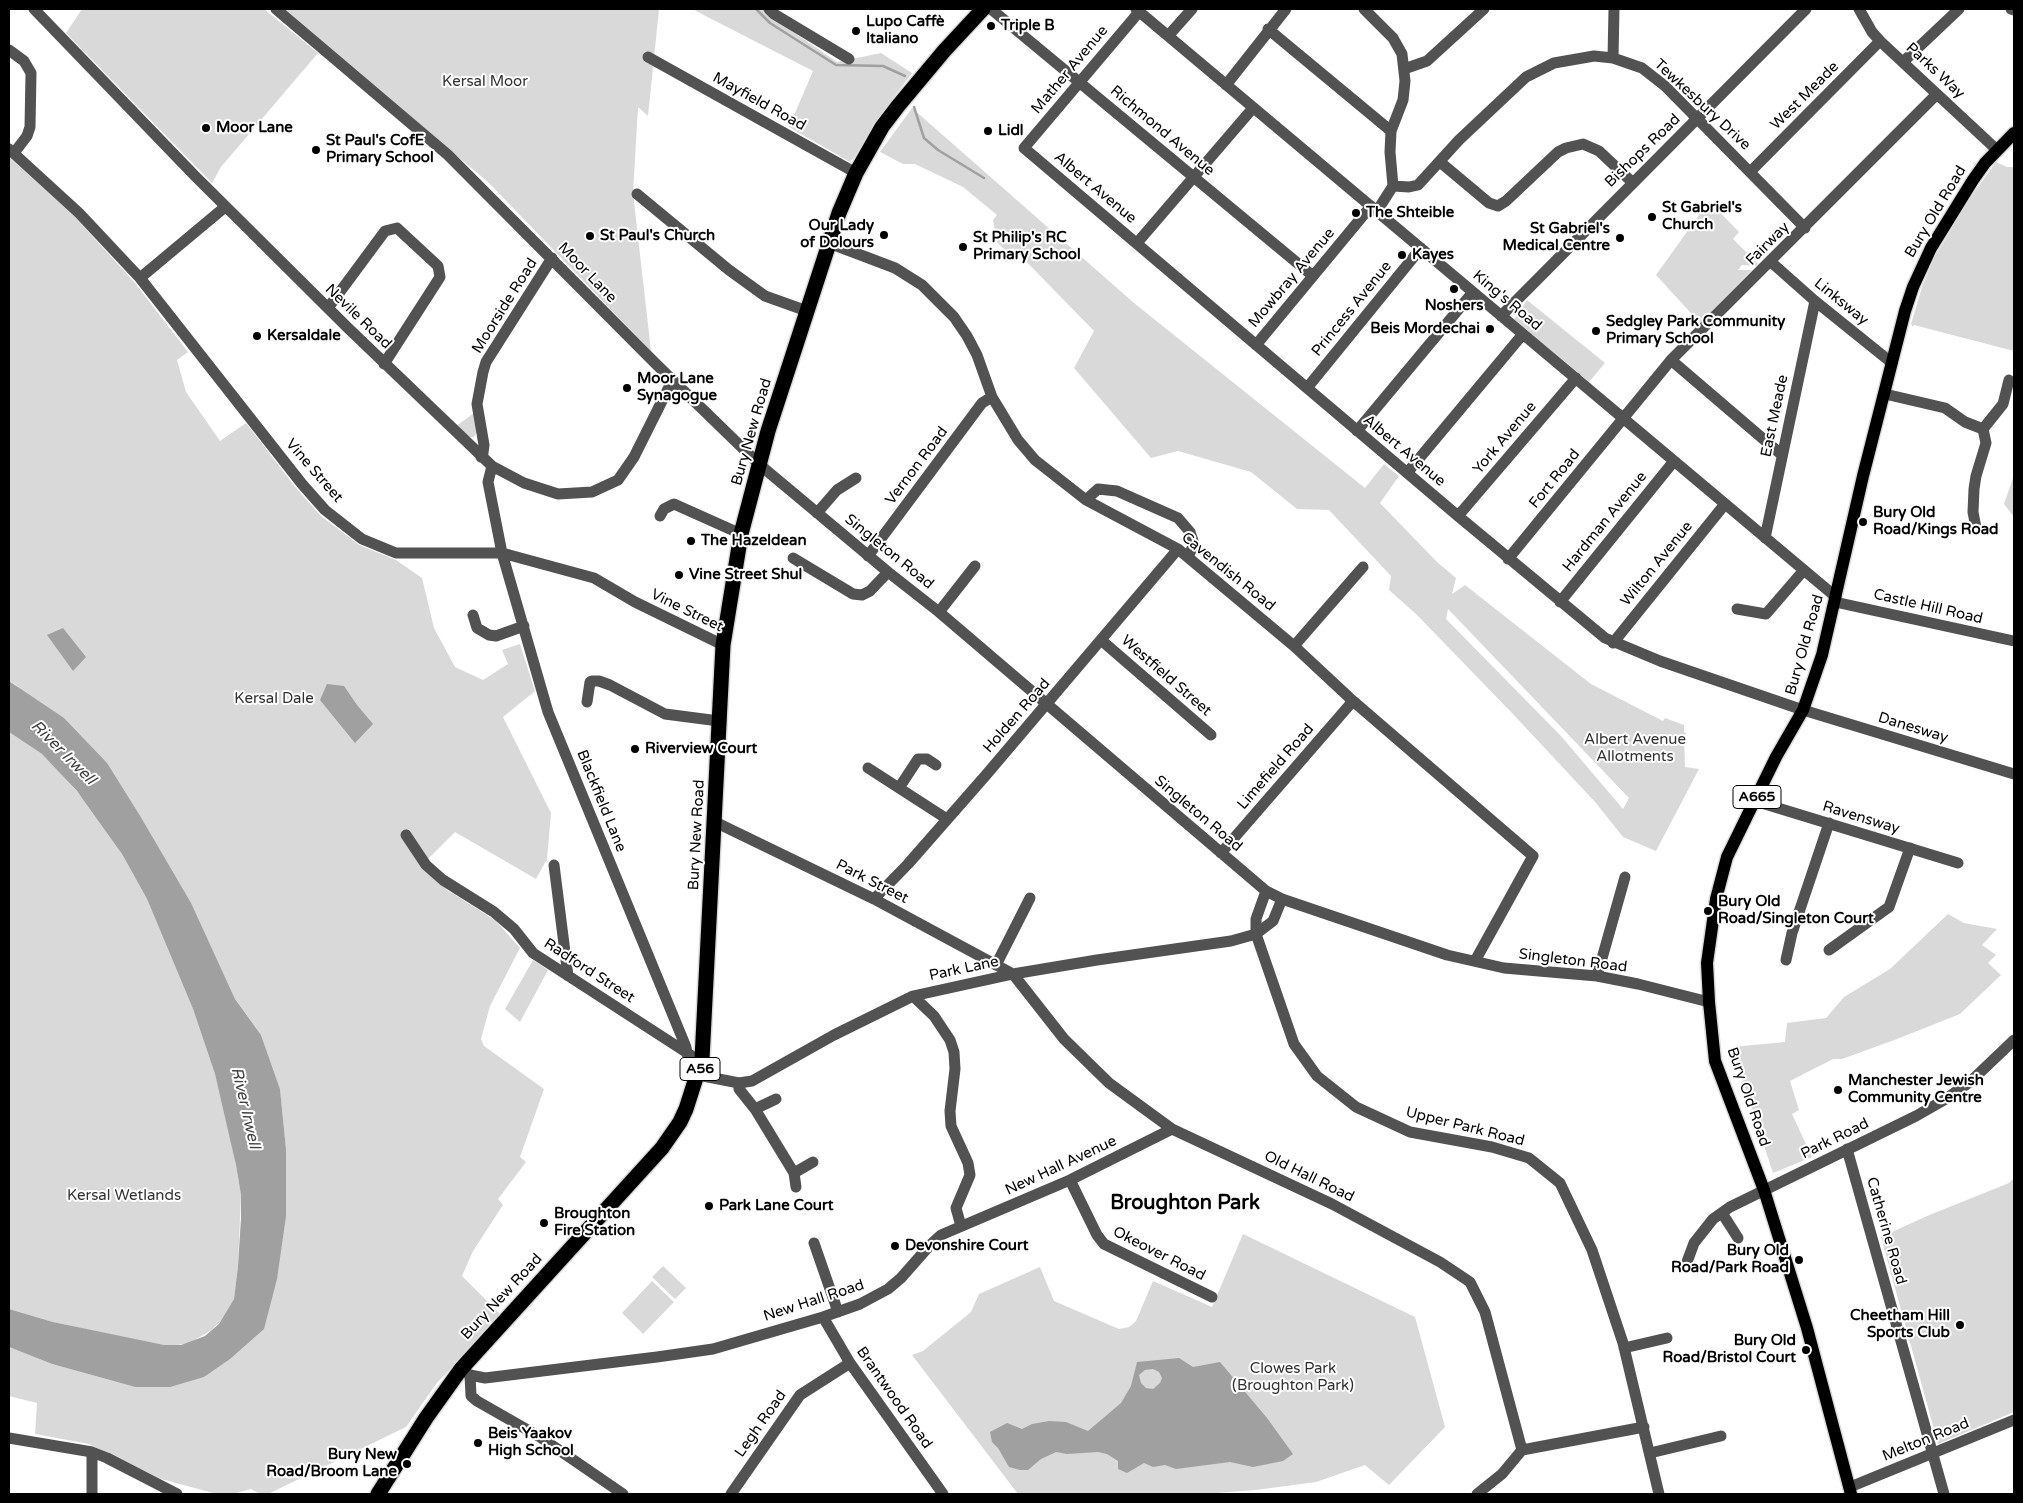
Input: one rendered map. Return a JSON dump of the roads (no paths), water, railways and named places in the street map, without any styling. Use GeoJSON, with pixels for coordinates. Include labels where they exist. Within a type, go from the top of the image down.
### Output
{"type":"FeatureCollection","features":[{"type":"Feature","properties":{"kind":"highway","name":"Bury New Road"},"geometry":{"type":"LineString","coordinates":[[378,1494],[426,1418],[668,1141],[686,1109],[702,1059],[723,645],[741,534],[768,431],[829,243],[856,173],[882,128],[898,106],[944,51],[983,9]]}},
{"type":"Feature","properties":{"kind":"main road","name":"Bury Old Road"},"geometry":{"type":"LineString","coordinates":[[1850,1491],[1807,1328],[1764,1190],[1715,1061],[1708,1002],[1707,963],[1716,899],[1727,857],[1776,757],[1802,710],[1822,655],[1863,476],[1905,311],[1920,270],[1936,239],[1973,180],[1997,150],[2014,133]]}},
{"type":"Feature","properties":{"kind":"street","name":"Nevile Road"},"geometry":{"type":"LineString","coordinates":[[34,9],[225,207],[384,364],[492,466],[524,483],[558,494],[592,492],[618,480],[634,457],[672,381]]}},
{"type":"Feature","properties":{"kind":"street","name":"Moor Lane"},"geometry":{"type":"LineString","coordinates":[[276,9],[448,155],[672,381],[760,465]]}},
{"type":"Feature","properties":{"kind":"street"},"geometry":{"type":"LineString","coordinates":[[770,9],[774,14],[846,59],[849,59]]}},
{"type":"Feature","properties":{"kind":"street","name":"Richmond Avenue"},"geometry":{"type":"LineString","coordinates":[[991,9],[1313,276]]}},
{"type":"Feature","properties":{"kind":"street"},"geometry":{"type":"LineString","coordinates":[[1168,36],[1192,9]]}},
{"type":"Feature","properties":{"kind":"street"},"geometry":{"type":"LineString","coordinates":[[1226,85],[1268,29],[1286,9]]}},
{"type":"Feature","properties":{"kind":"street"},"geometry":{"type":"LineString","coordinates":[[1364,9],[1393,38],[1402,54],[1405,81],[1403,100],[1391,131],[1390,152],[1393,186]]}},
{"type":"Feature","properties":{"kind":"street"},"geometry":{"type":"LineString","coordinates":[[1404,69],[1427,61],[1484,9]]}},
{"type":"Feature","properties":{"kind":"street"},"geometry":{"type":"LineString","coordinates":[[1614,9],[1614,58]]}},
{"type":"Feature","properties":{"kind":"street","name":"Bishops Road"},"geometry":{"type":"LineString","coordinates":[[1501,316],[1632,182],[1698,119],[1806,9]]}},
{"type":"Feature","properties":{"kind":"street","name":"Parks Way"},"geometry":{"type":"LineString","coordinates":[[1859,9],[1865,21],[1880,41],[1997,150]]}},
{"type":"Feature","properties":{"kind":"street"},"geometry":{"type":"LineString","coordinates":[[1903,62],[1959,9]]}},
{"type":"Feature","properties":{"kind":"street","name":"Mather Avenue"},"geometry":{"type":"LineString","coordinates":[[1024,148],[1080,82],[1137,10]]}},
{"type":"Feature","properties":{"kind":"street","name":"King's Road"},"geometry":{"type":"LineString","coordinates":[[1137,10],[1804,570],[1836,599]]}},
{"type":"Feature","properties":{"kind":"street"},"geometry":{"type":"LineString","coordinates":[[1268,29],[1391,131]]}},
{"type":"Feature","properties":{"kind":"street","name":"West Meade"},"geometry":{"type":"LineString","coordinates":[[1750,171],[1880,41]]}},
{"type":"Feature","properties":{"kind":"street"},"geometry":{"type":"LineString","coordinates":[[9,50],[24,60],[32,73],[30,127],[27,136],[11,151]]}},
{"type":"Feature","properties":{"kind":"street","name":"Tewkesbury Drive"},"geometry":{"type":"LineString","coordinates":[[1393,186],[1409,187],[1418,185],[1458,140],[1526,77],[1554,62],[1594,56],[1614,58],[1642,68],[1665,86],[1805,228]]}},
{"type":"Feature","properties":{"kind":"street","name":"Mayfield Road"},"geometry":{"type":"LineString","coordinates":[[648,57],[856,173]]}},
{"type":"Feature","properties":{"kind":"street","name":"Fairway"},"geometry":{"type":"LineString","coordinates":[[1624,419],[1671,360],[1772,262],[1937,94]]}},
{"type":"Feature","properties":{"kind":"street"},"geometry":{"type":"LineString","coordinates":[[1136,243],[1253,108]]}},
{"type":"Feature","properties":{"kind":"street"},"geometry":{"type":"LineString","coordinates":[[1440,162],[1490,203],[1498,206],[1506,202],[1558,152],[1582,144],[1599,151],[1632,182]]}},
{"type":"Feature","properties":{"kind":"street","name":"Albert Avenue"},"geometry":{"type":"LineString","coordinates":[[1024,148],[1508,559],[1605,638],[1660,661],[1802,710]]}},
{"type":"Feature","properties":{"kind":"street","name":"Vine Street"},"geometry":{"type":"LineString","coordinates":[[11,151],[79,213],[140,278],[302,484],[325,510],[362,539],[396,553],[502,553],[594,578],[635,602],[723,645]]}},
{"type":"Feature","properties":{"kind":"street","name":"Mowbray Avenue"},"geometry":{"type":"LineString","coordinates":[[1256,345],[1313,276],[1393,186]]}},
{"type":"Feature","properties":{"kind":"street"},"geometry":{"type":"LineString","coordinates":[[637,194],[729,270],[765,296],[807,311]]}},
{"type":"Feature","properties":{"kind":"street"},"geometry":{"type":"LineString","coordinates":[[140,278],[225,207]]}},
{"type":"Feature","properties":{"kind":"street"},"geometry":{"type":"LineString","coordinates":[[328,308],[385,231],[397,228],[438,266],[440,277],[384,364]]}},
{"type":"Feature","properties":{"kind":"street","name":"Cavendish Road"},"geometry":{"type":"LineString","coordinates":[[829,243],[895,268],[922,285],[954,317],[967,336],[977,355],[992,398],[1018,440],[1036,460],[1086,500],[1178,549],[1294,646],[1353,701],[1533,856],[1476,961]]}},
{"type":"Feature","properties":{"kind":"street","name":"Princess Avenue"},"geometry":{"type":"LineString","coordinates":[[1307,388],[1421,248]]}},
{"type":"Feature","properties":{"kind":"street","name":"Moorside Road"},"geometry":{"type":"LineString","coordinates":[[481,457],[484,445],[477,404],[482,372],[486,362],[552,258]]}},
{"type":"Feature","properties":{"kind":"street","name":"Linksway"},"geometry":{"type":"LineString","coordinates":[[1772,262],[1815,301],[1892,363]]}},
{"type":"Feature","properties":{"kind":"street"},"geometry":{"type":"LineString","coordinates":[[1357,431],[1473,292]]}},
{"type":"Feature","properties":{"kind":"street","name":"East Meade"},"geometry":{"type":"LineString","coordinates":[[1766,538],[1815,301]]}},
{"type":"Feature","properties":{"kind":"street"},"geometry":{"type":"LineString","coordinates":[[1407,473],[1523,334]]}},
{"type":"Feature","properties":{"kind":"street"},"geometry":{"type":"LineString","coordinates":[[1671,360],[1782,455]]}},
{"type":"Feature","properties":{"kind":"street","name":"York Avenue"},"geometry":{"type":"LineString","coordinates":[[1458,516],[1576,378]]}},
{"type":"Feature","properties":{"kind":"street"},"geometry":{"type":"LineString","coordinates":[[1983,429],[2003,404],[2009,380]]}},
{"type":"Feature","properties":{"kind":"street"},"geometry":{"type":"LineString","coordinates":[[1885,394],[1945,408],[1965,422],[1983,429]]}},
{"type":"Feature","properties":{"kind":"street","name":"Vernon Road"},"geometry":{"type":"LineString","coordinates":[[868,556],[982,403],[992,398]]}},
{"type":"Feature","properties":{"kind":"street","name":"Fort Road"},"geometry":{"type":"LineString","coordinates":[[1508,559],[1624,419]]}},
{"type":"Feature","properties":{"kind":"street"},"geometry":{"type":"LineString","coordinates":[[1976,528],[1973,512],[1974,489],[1986,443],[1983,429]]}},
{"type":"Feature","properties":{"kind":"street","name":"Hardman Avenue"},"geometry":{"type":"LineString","coordinates":[[1560,602],[1674,461]]}},
{"type":"Feature","properties":{"kind":"street","name":"Singleton Road"},"geometry":{"type":"LineString","coordinates":[[760,465],[868,556],[939,612],[1266,891],[1282,900],[1447,955],[1504,968],[1597,976],[1638,984],[1708,1002]]}},
{"type":"Feature","properties":{"kind":"street","name":"Blackfield Lane"},"geometry":{"type":"LineString","coordinates":[[492,466],[488,482],[502,553],[548,712],[686,1047],[687,1054]]}},
{"type":"Feature","properties":{"kind":"street"},"geometry":{"type":"LineString","coordinates":[[817,513],[837,490],[856,478]]}},
{"type":"Feature","properties":{"kind":"street"},"geometry":{"type":"LineString","coordinates":[[1086,500],[1098,489],[1117,491],[1178,518],[1190,532],[1194,544],[1188,557]]}},
{"type":"Feature","properties":{"kind":"street"},"geometry":{"type":"LineString","coordinates":[[660,516],[664,509],[674,504],[741,534]]}},
{"type":"Feature","properties":{"kind":"street","name":"Wilton Avenue"},"geometry":{"type":"LineString","coordinates":[[1613,642],[1725,504]]}},
{"type":"Feature","properties":{"kind":"street","name":"Holden Road"},"geometry":{"type":"LineString","coordinates":[[874,899],[947,819],[1178,549]]}},
{"type":"Feature","properties":{"kind":"street"},"geometry":{"type":"LineString","coordinates":[[793,558],[853,594],[862,595],[870,590],[888,572]]}},
{"type":"Feature","properties":{"kind":"street"},"geometry":{"type":"LineString","coordinates":[[939,612],[975,566]]}},
{"type":"Feature","properties":{"kind":"street"},"geometry":{"type":"LineString","coordinates":[[1294,646],[1362,567]]}},
{"type":"Feature","properties":{"kind":"street"},"geometry":{"type":"LineString","coordinates":[[1737,609],[1766,614],[1804,570]]}},
{"type":"Feature","properties":{"kind":"street","name":"Castle Hill Road"},"geometry":{"type":"LineString","coordinates":[[1836,599],[2014,641]]}},
{"type":"Feature","properties":{"kind":"street"},"geometry":{"type":"LineString","coordinates":[[473,615],[477,628],[489,635],[496,636],[524,626]]}},
{"type":"Feature","properties":{"kind":"street","name":"Westfield Street"},"geometry":{"type":"LineString","coordinates":[[1101,640],[1211,734]]}},
{"type":"Feature","properties":{"kind":"street"},"geometry":{"type":"LineString","coordinates":[[586,702],[588,686],[592,681],[610,685],[665,714],[719,721]]}},
{"type":"Feature","properties":{"kind":"street","name":"Limefield Road"},"geometry":{"type":"LineString","coordinates":[[1221,853],[1353,701]]}},
{"type":"Feature","properties":{"kind":"street","name":"Danesway"},"geometry":{"type":"LineString","coordinates":[[1802,710],[2014,774]]}},
{"type":"Feature","properties":{"kind":"street"},"geometry":{"type":"LineString","coordinates":[[899,788],[918,760],[927,760],[936,765]]}},
{"type":"Feature","properties":{"kind":"street"},"geometry":{"type":"LineString","coordinates":[[868,768],[947,819]]}},
{"type":"Feature","properties":{"kind":"street","name":"Ravensway"},"geometry":{"type":"LineString","coordinates":[[1756,801],[1958,863]]}},
{"type":"Feature","properties":{"kind":"street","name":"Park Street"},"geometry":{"type":"LineString","coordinates":[[715,822],[874,899],[1014,974]]}},
{"type":"Feature","properties":{"kind":"street"},"geometry":{"type":"LineString","coordinates":[[1786,960],[1792,933],[1829,824]]}},
{"type":"Feature","properties":{"kind":"street","name":"Radford Street"},"geometry":{"type":"LineString","coordinates":[[406,835],[426,865],[443,880],[494,912],[514,929],[533,953],[687,1054],[702,1059]]}},
{"type":"Feature","properties":{"kind":"street"},"geometry":{"type":"LineString","coordinates":[[1829,950],[1889,907],[1910,848]]}},
{"type":"Feature","properties":{"kind":"street"},"geometry":{"type":"LineString","coordinates":[[554,865],[568,976]]}},
{"type":"Feature","properties":{"kind":"street"},"geometry":{"type":"LineString","coordinates":[[1597,976],[1626,877]]}},
{"type":"Feature","properties":{"kind":"street","name":"Upper Park Road"},"geometry":{"type":"LineString","coordinates":[[1266,891],[1256,919],[1256,934],[1294,1044],[1317,1076],[1356,1107],[1410,1132],[1492,1146],[1529,1158],[1560,1183],[1592,1250],[1624,1348],[1659,1494]]}},
{"type":"Feature","properties":{"kind":"street"},"geometry":{"type":"LineString","coordinates":[[996,965],[1030,898]]}},
{"type":"Feature","properties":{"kind":"street"},"geometry":{"type":"LineString","coordinates":[[1256,934],[1273,921],[1282,900]]}},
{"type":"Feature","properties":{"kind":"street","name":"Park Lane"},"geometry":{"type":"LineString","coordinates":[[698,1075],[739,1083],[752,1081],[834,1035],[913,996],[1014,974],[1231,941],[1256,934]]}},
{"type":"Feature","properties":{"kind":"street","name":"Old Hall Road"},"geometry":{"type":"LineString","coordinates":[[1014,974],[1064,1039],[1109,1084],[1172,1129],[1332,1204],[1440,1262],[1470,1282],[1485,1312],[1522,1450]]}},
{"type":"Feature","properties":{"kind":"street"},"geometry":{"type":"LineString","coordinates":[[913,996],[934,1016],[950,1040],[954,1052],[955,1069],[950,1110],[951,1126],[970,1169],[967,1184],[956,1208],[961,1226]]}},
{"type":"Feature","properties":{"kind":"street","name":"Park Road"},"geometry":{"type":"LineString","coordinates":[[1687,1262],[1694,1243],[1713,1219],[1730,1207],[1916,1116],[1944,1100],[1970,1082],[2014,1040]]}},
{"type":"Feature","properties":{"kind":"street"},"geometry":{"type":"LineString","coordinates":[[739,1083],[739,1089],[755,1109],[794,1173],[796,1187]]}},
{"type":"Feature","properties":{"kind":"street"},"geometry":{"type":"LineString","coordinates":[[755,1109],[776,1099]]}},
{"type":"Feature","properties":{"kind":"street","name":"New Hall Avenue"},"geometry":{"type":"LineString","coordinates":[[961,1226],[1070,1180],[1172,1129]]}},
{"type":"Feature","properties":{"kind":"street","name":"Catherine Road"},"geometry":{"type":"LineString","coordinates":[[1847,1149],[1944,1494]]}},
{"type":"Feature","properties":{"kind":"street"},"geometry":{"type":"LineString","coordinates":[[794,1173],[813,1162]]}},
{"type":"Feature","properties":{"kind":"street","name":"Okeover Road"},"geometry":{"type":"LineString","coordinates":[[1070,1180],[1096,1235],[1104,1244],[1212,1297]]}},
{"type":"Feature","properties":{"kind":"street"},"geometry":{"type":"LineString","coordinates":[[1722,1213],[1738,1238]]}},
{"type":"Feature","properties":{"kind":"street","name":"New Hall Road"},"geometry":{"type":"LineString","coordinates":[[466,1372],[485,1378],[712,1349],[823,1317],[874,1298],[888,1289],[901,1278],[934,1240],[961,1226]]}},
{"type":"Feature","properties":{"kind":"street"},"geometry":{"type":"LineString","coordinates":[[814,1243],[838,1312]]}},
{"type":"Feature","properties":{"kind":"street","name":"Brantwood Road"},"geometry":{"type":"LineString","coordinates":[[823,1317],[850,1363],[943,1494]]}},
{"type":"Feature","properties":{"kind":"street"},"geometry":{"type":"LineString","coordinates":[[1624,1348],[1667,1338]]}},
{"type":"Feature","properties":{"kind":"street","name":"Legh Road"},"geometry":{"type":"LineString","coordinates":[[731,1494],[800,1396],[850,1363]]}},
{"type":"Feature","properties":{"kind":"street"},"geometry":{"type":"LineString","coordinates":[[466,1372],[471,1396],[477,1401],[540,1438],[623,1494]]}},
{"type":"Feature","properties":{"kind":"street","name":"Melton Road"},"geometry":{"type":"LineString","coordinates":[[1850,1491],[2014,1420]]}},
{"type":"Feature","properties":{"kind":"street"},"geometry":{"type":"LineString","coordinates":[[1478,1494],[1502,1474],[1522,1450],[1644,1427]]}},
{"type":"Feature","properties":{"kind":"street"},"geometry":{"type":"LineString","coordinates":[[1650,1453],[1721,1436]]}},
{"type":"Feature","properties":{"kind":"street"},"geometry":{"type":"LineString","coordinates":[[9,1438],[92,1452],[108,1458],[177,1494]]}},
{"type":"Feature","properties":{"kind":"street"},"geometry":{"type":"LineString","coordinates":[[92,1452],[92,1494]]}},
{"type":"Feature","properties":{"kind":"water"},"geometry":{"type":"Polygon","coordinates":[[[63,628],[86,657],[73,671],[47,635],[63,628]]]}},
{"type":"Feature","properties":{"kind":"water","name":"River Irwell"},"geometry":{"type":"Polygon","coordinates":[[[9,681],[64,718],[107,763],[191,903],[235,999],[261,1035],[280,1089],[286,1149],[286,1216],[277,1279],[264,1329],[230,1359],[204,1377],[170,1387],[135,1387],[52,1364],[9,1347],[9,1309],[53,1322],[164,1345],[181,1345],[205,1336],[219,1324],[234,1299],[238,1266],[241,1195],[215,1074],[193,1009],[147,899],[122,854],[77,791],[42,754],[9,732],[9,681]]]}},
{"type":"Feature","properties":{"kind":"water"},"geometry":{"type":"Polygon","coordinates":[[[327,684],[344,686],[373,724],[355,743],[320,700],[327,684]]]}},
{"type":"Feature","properties":{"kind":"water"},"geometry":{"type":"Polygon","coordinates":[[[1179,1358],[1193,1367],[1220,1362],[1267,1418],[1293,1454],[1283,1461],[1253,1467],[1230,1462],[1176,1469],[1165,1465],[1153,1467],[1144,1463],[1127,1473],[1118,1469],[1118,1461],[1107,1454],[1098,1452],[1067,1454],[1056,1452],[1041,1459],[1028,1470],[1020,1470],[1009,1467],[998,1448],[992,1442],[990,1432],[1007,1423],[1022,1429],[1032,1424],[1049,1421],[1066,1422],[1088,1431],[1121,1403],[1131,1386],[1137,1362],[1179,1358]],[[1153,1369],[1145,1370],[1139,1375],[1141,1383],[1146,1388],[1153,1389],[1160,1383],[1162,1378],[1159,1372],[1153,1369]]]}},
{"type":"Feature","properties":{"kind":"waterway"},"geometry":{"type":"LineString","coordinates":[[756,9],[770,23],[836,65],[883,66],[905,76]]}},
{"type":"Feature","properties":{"kind":"waterway"},"geometry":{"type":"LineString","coordinates":[[914,107],[924,138],[938,150],[984,178]]}},
{"type":"Feature","properties":{"kind":"place","name":"Triple B"},"geometry":{"type":"Point","coordinates":[991,26]}},
{"type":"Feature","properties":{"kind":"place","name":"Lupo Caffè Italiano"},"geometry":{"type":"Point","coordinates":[856,31]}},
{"type":"Feature","properties":{"kind":"place","name":"Moor Lane"},"geometry":{"type":"Point","coordinates":[206,128]}},
{"type":"Feature","properties":{"kind":"place","name":"Lidl"},"geometry":{"type":"Point","coordinates":[988,131]}},
{"type":"Feature","properties":{"kind":"place","name":"St Paul's CofE Primary School"},"geometry":{"type":"Point","coordinates":[316,150]}},
{"type":"Feature","properties":{"kind":"place","name":"The Shteible"},"geometry":{"type":"Point","coordinates":[1356,213]}},
{"type":"Feature","properties":{"kind":"place","name":"St Gabriel's Church"},"geometry":{"type":"Point","coordinates":[1652,217]}},
{"type":"Feature","properties":{"kind":"place","name":"Our Lady of Dolours"},"geometry":{"type":"Point","coordinates":[884,235]}},
{"type":"Feature","properties":{"kind":"place","name":"St Paul's Church"},"geometry":{"type":"Point","coordinates":[590,236]}},
{"type":"Feature","properties":{"kind":"place","name":"St Gabriel's Medical Centre"},"geometry":{"type":"Point","coordinates":[1620,238]}},
{"type":"Feature","properties":{"kind":"place","name":"St Philip's RC Primary School"},"geometry":{"type":"Point","coordinates":[963,247]}},
{"type":"Feature","properties":{"kind":"place","name":"Kayes"},"geometry":{"type":"Point","coordinates":[1402,255]}},
{"type":"Feature","properties":{"kind":"place","name":"Noshers"},"geometry":{"type":"Point","coordinates":[1454,289]}},
{"type":"Feature","properties":{"kind":"place","name":"Beis Mordechai"},"geometry":{"type":"Point","coordinates":[1490,329]}},
{"type":"Feature","properties":{"kind":"place","name":"Sedgley Park Community Primary School"},"geometry":{"type":"Point","coordinates":[1596,331]}},
{"type":"Feature","properties":{"kind":"place","name":"Kersaldale"},"geometry":{"type":"Point","coordinates":[257,336]}},
{"type":"Feature","properties":{"kind":"place","name":"Moor Lane Synagogue"},"geometry":{"type":"Point","coordinates":[627,388]}},
{"type":"Feature","properties":{"kind":"place","name":"Bury Old Road/Kings Road"},"geometry":{"type":"Point","coordinates":[1863,522]}},
{"type":"Feature","properties":{"kind":"place","name":"The Hazeldean"},"geometry":{"type":"Point","coordinates":[691,541]}},
{"type":"Feature","properties":{"kind":"place","name":"Vine Street Shul"},"geometry":{"type":"Point","coordinates":[679,575]}},
{"type":"Feature","properties":{"kind":"place","name":"Riverview Court"},"geometry":{"type":"Point","coordinates":[635,749]}},
{"type":"Feature","properties":{"kind":"place","name":"Bury Old Road/Singleton Court"},"geometry":{"type":"Point","coordinates":[1708,911]}},
{"type":"Feature","properties":{"kind":"place","name":"Manchester Jewish Community Centre"},"geometry":{"type":"Point","coordinates":[1838,1090]}},
{"type":"Feature","properties":{"kind":"place","name":"Park Lane Court"},"geometry":{"type":"Point","coordinates":[709,1206]}},
{"type":"Feature","properties":{"kind":"place","name":"Broughton Fire Station"},"geometry":{"type":"Point","coordinates":[544,1223]}},
{"type":"Feature","properties":{"kind":"place","name":"Devonshire Court"},"geometry":{"type":"Point","coordinates":[895,1246]}},
{"type":"Feature","properties":{"kind":"place","name":"Bury Old Road/Park Road"},"geometry":{"type":"Point","coordinates":[1799,1260]}},
{"type":"Feature","properties":{"kind":"place","name":"Cheetham Hill Sports Club"},"geometry":{"type":"Point","coordinates":[1960,1325]}},
{"type":"Feature","properties":{"kind":"place","name":"Bury Old Road/Bristol Court"},"geometry":{"type":"Point","coordinates":[1806,1350]}},
{"type":"Feature","properties":{"kind":"place","name":"Beis Yaakov High School"},"geometry":{"type":"Point","coordinates":[478,1443]}},
{"type":"Feature","properties":{"kind":"place","name":"Bury New Road/Broom Lane"},"geometry":{"type":"Point","coordinates":[407,1464]}},
{"type":"Feature","properties":{"kind":"district","name":"Broughton Park"},"geometry":{"type":"Point","coordinates":[1185,1204]}},
{"type":"Feature","properties":{"kind":"park label","name":"Kersal Moor"},"geometry":{"type":"Point","coordinates":[485,82]}},
{"type":"Feature","properties":{"kind":"park label","name":"Kersal Dale"},"geometry":{"type":"Point","coordinates":[274,699]}},
{"type":"Feature","properties":{"kind":"park label","name":"Albert Avenue Allotments"},"geometry":{"type":"Point","coordinates":[1635,748]}},
{"type":"Feature","properties":{"kind":"park label","name":"Kersal Wetlands"},"geometry":{"type":"Point","coordinates":[124,1196]}},
{"type":"Feature","properties":{"kind":"park label","name":"Clowes Park (Broughton Park)"},"geometry":{"type":"Point","coordinates":[1293,1378]}}]}
